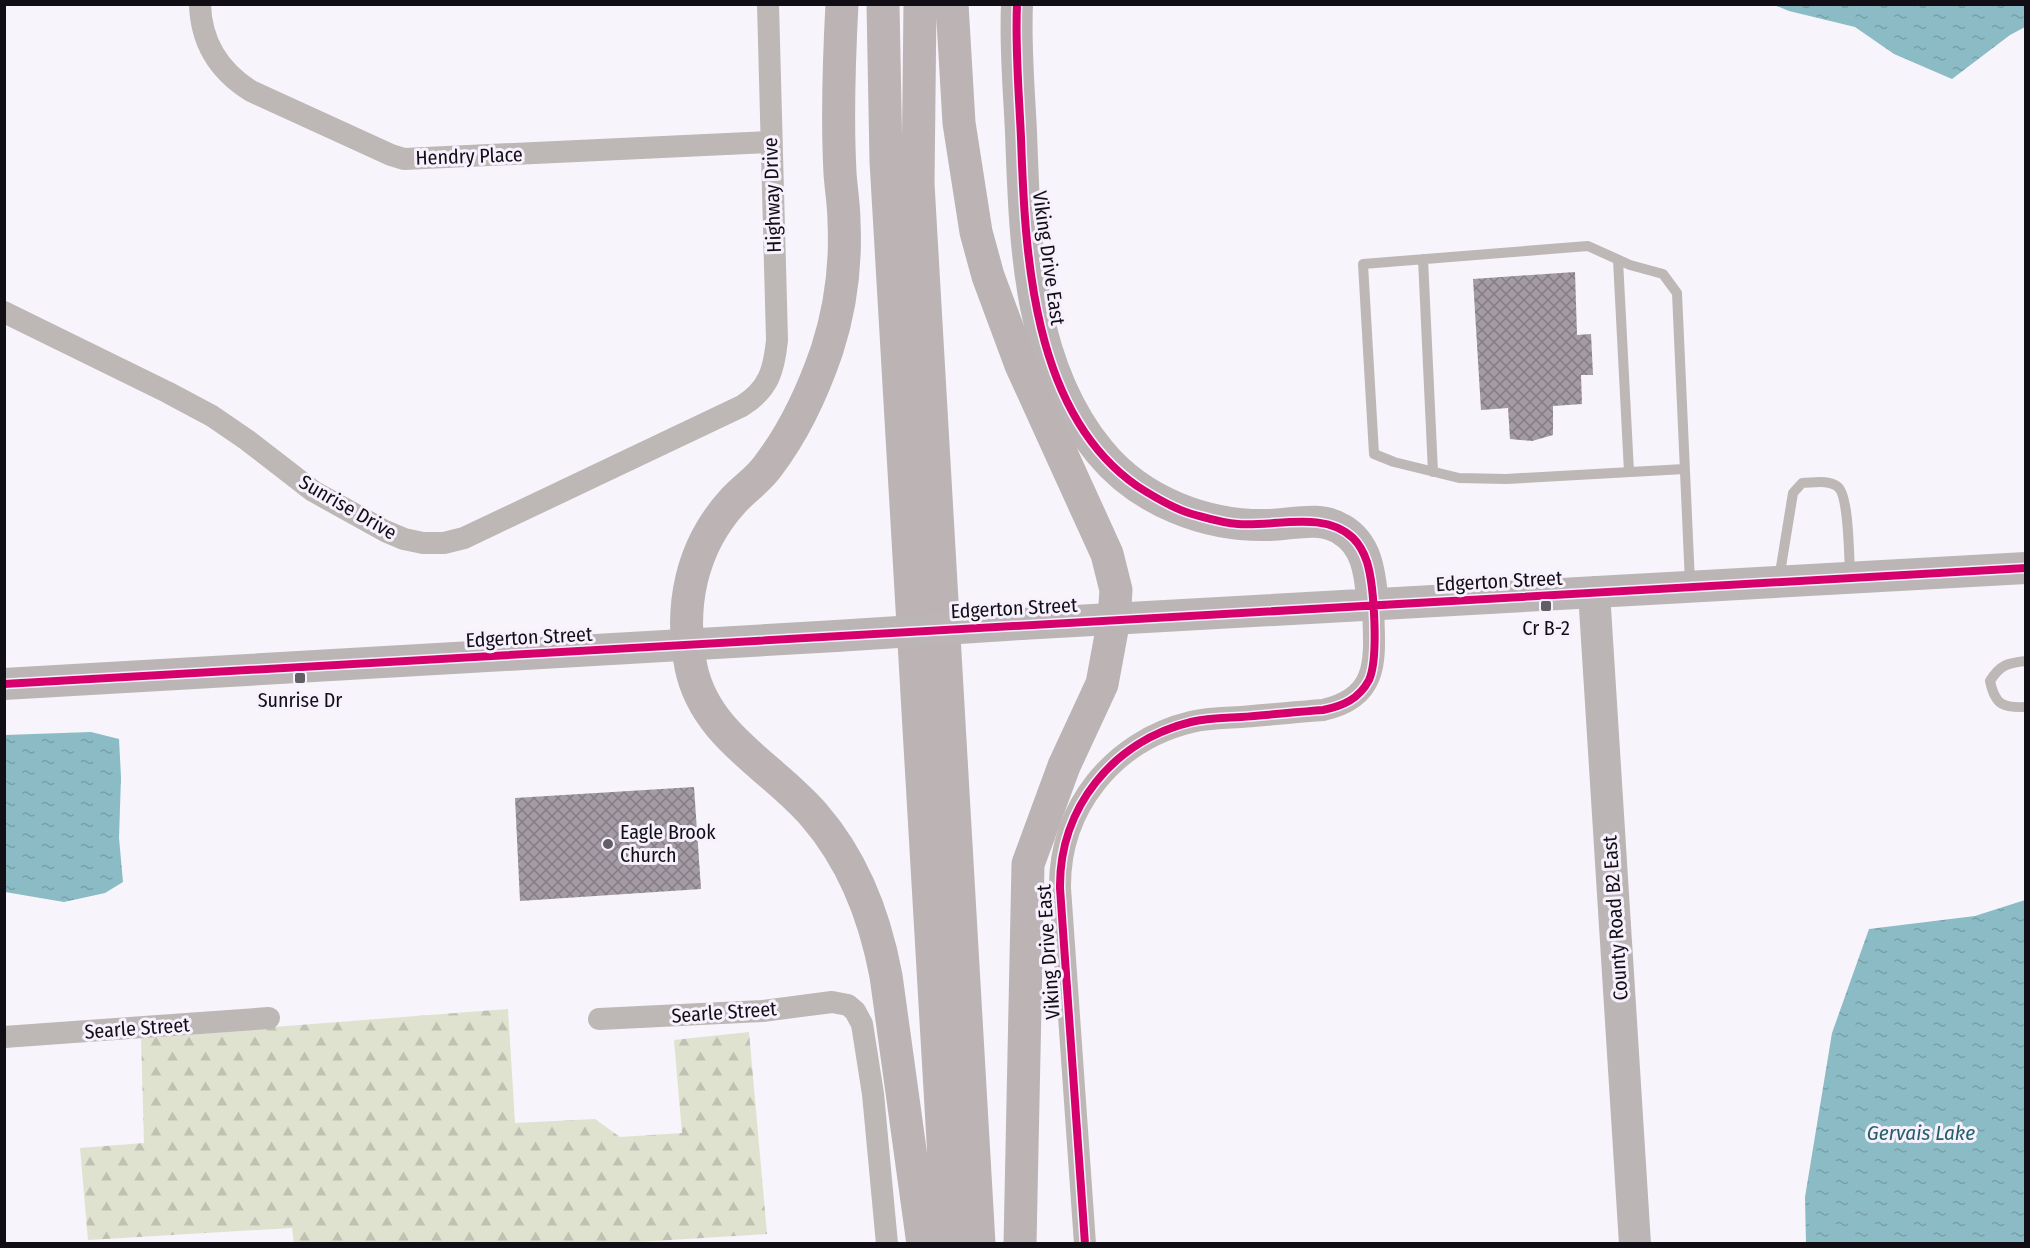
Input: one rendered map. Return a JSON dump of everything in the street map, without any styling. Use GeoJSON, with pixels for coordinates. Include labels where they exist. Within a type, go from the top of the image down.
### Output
{"type":"FeatureCollection","features":[{"type":"Feature","properties":{"kind":"highway"},"geometry":{"type":"LineString","coordinates":[[842,4],[839,130],[844,221],[843,268],[838,309],[828,348],[814,386],[796,423],[764,471],[735,498],[717,520],[703,544],[693,570],[687,596],[686,623],[691,668],[698,691],[710,715],[723,731],[814,814],[851,868],[872,914],[886,976],[923,1244]]}},
{"type":"Feature","properties":{"kind":"highway"},"geometry":{"type":"LineString","coordinates":[[883,4],[887,173],[949,1244]]}},
{"type":"Feature","properties":{"kind":"highway"},"geometry":{"type":"LineString","coordinates":[[920,4],[918,184],[979,1244]]}},
{"type":"Feature","properties":{"kind":"highway"},"geometry":{"type":"LineString","coordinates":[[951,4],[959,123],[976,232],[988,276],[1014,346],[1107,554],[1116,590],[1114,619],[1102,684],[1064,766],[1028,864],[1020,1244]]}},
{"type":"Feature","properties":{"kind":"street","name":"Hendry Place"},"geometry":{"type":"LineString","coordinates":[[200,4],[203,33],[211,52],[222,69],[237,83],[251,92],[404,159],[771,142]]}},
{"type":"Feature","properties":{"kind":"street","name":"Highway Drive"},"geometry":{"type":"LineString","coordinates":[[766,383],[775,364],[777,340],[768,4]]}},
{"type":"Feature","properties":{"kind":"street","name":"Viking Drive East"},"geometry":{"type":"LineString","coordinates":[[1017,4],[1023,199],[1033,291],[1054,373],[1085,433],[1126,478],[1154,497],[1185,512],[1211,520],[1238,524],[1268,525],[1316,521],[1342,529],[1353,537],[1367,561],[1372,605],[1373,668],[1361,692],[1351,701],[1339,707],[1323,710],[1193,721],[1166,729],[1120,756],[1084,797],[1072,822],[1064,848],[1060,888],[1085,1244]]}},
{"type":"Feature","properties":{"kind":"street","name":"Sunrise Drive"},"geometry":{"type":"LineString","coordinates":[[4,312],[212,416],[313,491],[385,531],[404,539],[423,543],[444,543],[464,538],[742,406],[756,397],[766,383]]}},
{"type":"Feature","properties":{"kind":"street","name":"Edgerton Street"},"geometry":{"type":"LineString","coordinates":[[4,684],[2025,568]]}},
{"type":"Feature","properties":{"kind":"street","name":"County Road B2 East"},"geometry":{"type":"LineString","coordinates":[[1594,592],[1635,1244]]}},
{"type":"Feature","properties":{"kind":"street","name":"Searle Street"},"geometry":{"type":"LineString","coordinates":[[599,1019],[762,1011],[832,1002],[849,1005],[862,1024],[864,1035],[873,1094],[887,1244]]}},
{"type":"Feature","properties":{"kind":"street","name":"Searle Street"},"geometry":{"type":"LineString","coordinates":[[4,1037],[269,1018]]}},
{"type":"Feature","properties":{"kind":"lane"},"geometry":{"type":"LineString","coordinates":[[1684,469],[1506,479],[1459,478],[1394,462],[1374,454],[1363,264],[1588,246],[1618,260],[1663,274],[1677,293],[1690,587]]}},
{"type":"Feature","properties":{"kind":"lane"},"geometry":{"type":"LineString","coordinates":[[1423,259],[1433,472]]}},
{"type":"Feature","properties":{"kind":"lane"},"geometry":{"type":"LineString","coordinates":[[1618,260],[1629,472]]}},
{"type":"Feature","properties":{"kind":"lane"},"geometry":{"type":"LineString","coordinates":[[1779,582],[1793,494],[1802,483],[1827,482],[1839,487],[1845,500],[1850,578]]}},
{"type":"Feature","properties":{"kind":"lane"},"geometry":{"type":"LineString","coordinates":[[2025,661],[1998,668],[1990,681],[1993,694],[2000,703],[2008,707],[2025,707]]}},
{"type":"Feature","properties":{"kind":"green space"},"geometry":{"type":"Polygon","coordinates":[[[508,1009],[515,1123],[595,1119],[620,1137],[682,1133],[674,1040],[749,1032],[767,1234],[605,1244],[294,1244],[292,1228],[88,1240],[80,1148],[144,1143],[141,1037],[508,1009]]]}},
{"type":"Feature","properties":{"kind":"water"},"geometry":{"type":"Polygon","coordinates":[[[1774,5],[2025,5],[2025,27],[2010,35],[1952,79],[1894,54],[1855,27],[1789,11],[1774,5]]]}},
{"type":"Feature","properties":{"kind":"water"},"geometry":{"type":"Polygon","coordinates":[[[91,732],[119,739],[121,777],[119,838],[123,882],[105,893],[64,902],[5,892],[5,735],[91,732]]]}},
{"type":"Feature","properties":{"kind":"water","name":"Gervais Lake"},"geometry":{"type":"Polygon","coordinates":[[[2025,900],[2025,1243],[1806,1243],[1805,1197],[1832,1033],[1869,929],[1975,916],[2025,900]]]}},
{"type":"Feature","properties":{"kind":"building"},"geometry":{"type":"Polygon","coordinates":[[[1575,272],[1577,335],[1591,334],[1593,375],[1581,375],[1582,404],[1553,406],[1553,435],[1532,441],[1510,439],[1508,408],[1481,410],[1473,279],[1575,272]]]}},
{"type":"Feature","properties":{"kind":"building","name":"Eagle Brook Church"},"geometry":{"type":"Polygon","coordinates":[[[694,787],[701,889],[520,901],[515,798],[694,787]]]}},
{"type":"Feature","properties":{"kind":"cycle path"},"geometry":{"type":"LineString","coordinates":[[1017,4],[1023,183],[1032,280],[1041,328],[1055,374],[1075,417],[1102,455],[1137,486],[1177,509],[1232,523],[1313,522],[1341,529],[1357,543],[1367,562],[1372,587],[1375,639],[1369,680],[1350,701],[1323,710],[1216,718],[1191,722],[1163,731],[1137,745],[1115,762],[1096,782],[1080,805],[1069,831],[1062,859],[1060,888],[1085,1244]]}},
{"type":"Feature","properties":{"kind":"cycle path"},"geometry":{"type":"LineString","coordinates":[[4,684],[2026,568]]}},
{"type":"Feature","properties":{"kind":"place","name":"Cr B-2"},"geometry":{"type":"Point","coordinates":[1546,606]}},
{"type":"Feature","properties":{"kind":"place","name":"Sunrise Dr"},"geometry":{"type":"Point","coordinates":[300,678]}},
{"type":"Feature","properties":{"kind":"place","name":"Eagle Brook Church"},"geometry":{"type":"Point","coordinates":[608,844]}}]}
